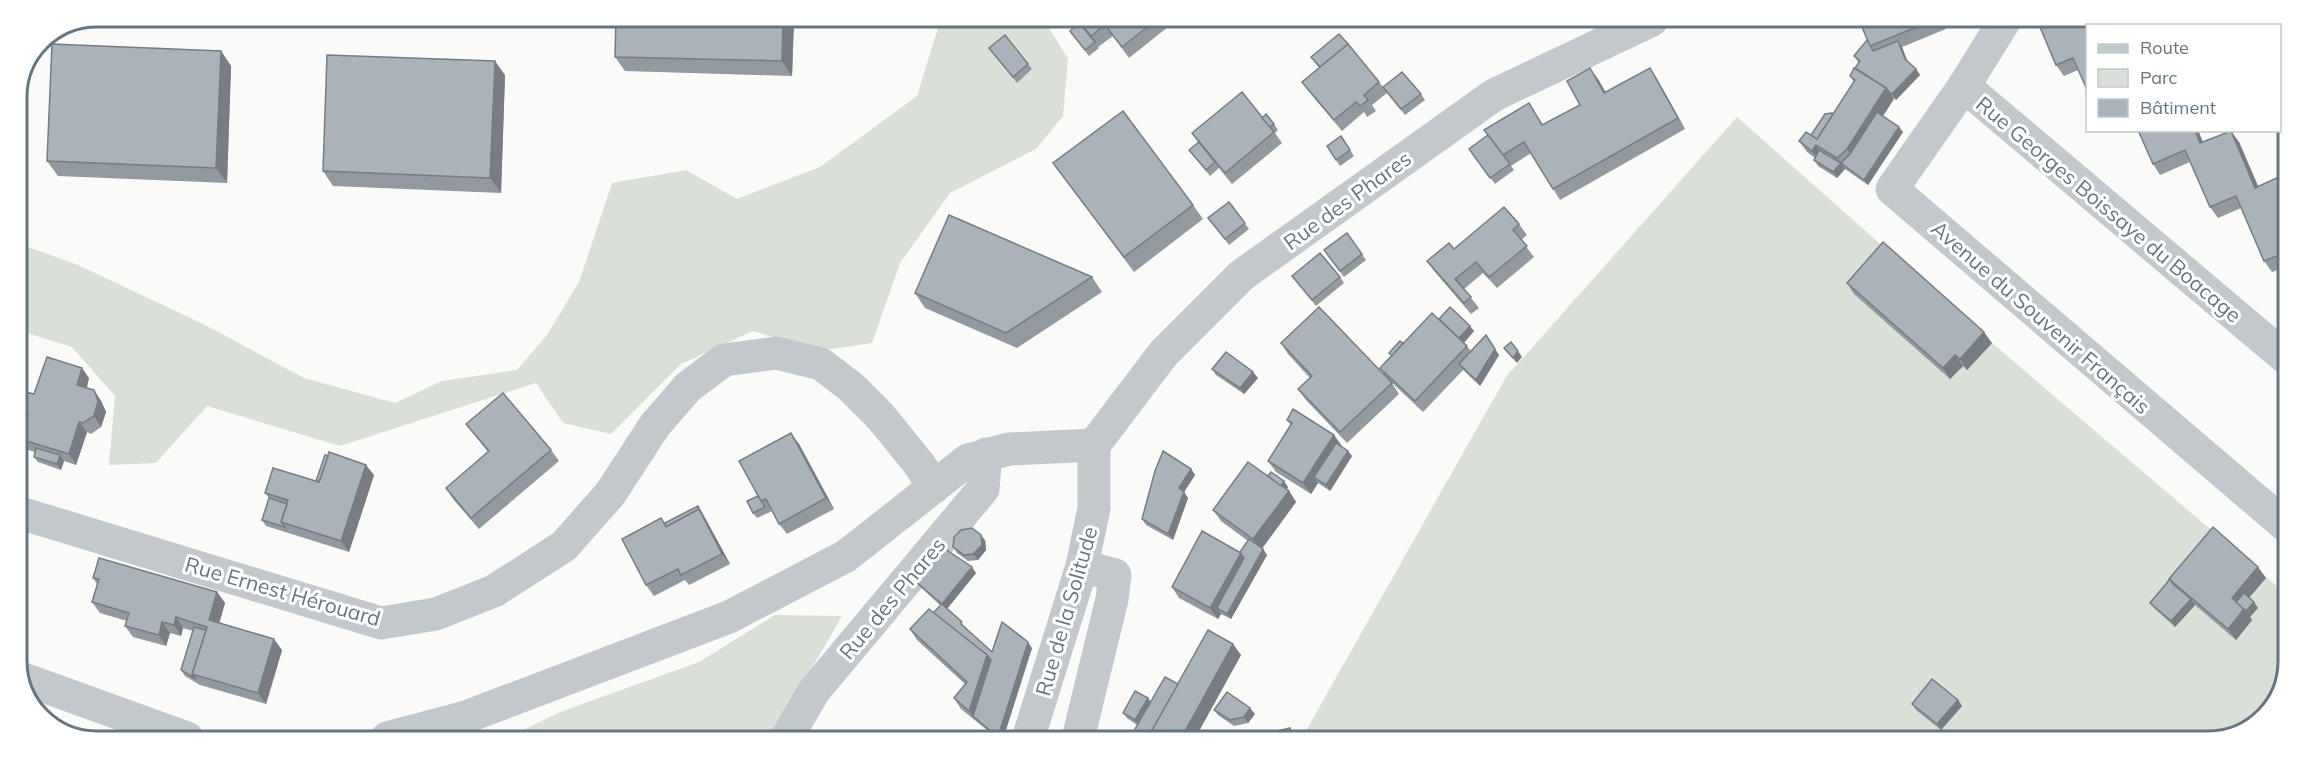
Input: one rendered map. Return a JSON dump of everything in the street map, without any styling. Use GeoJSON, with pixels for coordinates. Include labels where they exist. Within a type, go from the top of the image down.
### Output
{"type":"FeatureCollection","features":[{"type":"Feature","properties":{"kind":"street","name":"Rue des Phares"},"geometry":{"type":"LineString","coordinates":[[1094,445],[1163,354],[1242,275],[1494,95],[1637,27]]}},
{"type":"Feature","properties":{"kind":"street","name":"Rue Georges Boissaye du Boacage"},"geometry":{"type":"LineString","coordinates":[[2001,27],[1964,86],[2278,353]]}},
{"type":"Feature","properties":{"kind":"street","name":"Avenue du Souvenir Français"},"geometry":{"type":"LineString","coordinates":[[1964,86],[1892,189],[2278,519]]}},
{"type":"Feature","properties":{"kind":"street","name":"Rue Ernest Hérouard"},"geometry":{"type":"LineString","coordinates":[[27,516],[381,623],[436,614],[494,591],[564,546],[610,494],[655,425],[688,387],[724,360],[776,353],[821,364],[851,387],[881,417],[919,464],[934,487]]}},
{"type":"Feature","properties":{"kind":"street"},"geometry":{"type":"LineString","coordinates":[[413,731],[466,717],[729,617],[846,556],[968,460],[1009,449],[1094,445]]}},
{"type":"Feature","properties":{"kind":"street","name":"Rue de la Solitude"},"geometry":{"type":"LineString","coordinates":[[1030,731],[1082,566],[1094,508],[1094,445]]}},
{"type":"Feature","properties":{"kind":"street","name":"Rue des Phares"},"geometry":{"type":"LineString","coordinates":[[791,731],[814,692],[983,489],[986,454]]}},
{"type":"Feature","properties":{"kind":"street"},"geometry":{"type":"LineString","coordinates":[[1080,731],[1112,598],[1115,575],[1082,566]]}},
{"type":"Feature","properties":{"kind":"street"},"geometry":{"type":"LineString","coordinates":[[30,681],[168,731]]}},
{"type":"Feature","properties":{"kind":"green space"},"geometry":{"type":"Polygon","coordinates":[[[938,27],[1048,27],[1068,59],[1063,116],[1036,149],[950,193],[900,263],[872,343],[819,351],[753,331],[681,364],[611,434],[563,423],[536,383],[340,446],[207,406],[156,463],[109,465],[115,396],[72,347],[27,333],[27,247],[78,265],[205,325],[304,378],[395,403],[442,381],[517,370],[547,335],[579,282],[612,183],[686,170],[737,199],[820,167],[917,96],[938,27]]]}},
{"type":"Feature","properties":{"kind":"green space"},"geometry":{"type":"Polygon","coordinates":[[[1737,117],[1992,343],[2278,587],[2278,661],[2276,679],[2271,692],[2257,710],[2243,722],[2221,730],[2208,731],[1311,731],[1307,729],[1506,377],[1737,117]]]}},
{"type":"Feature","properties":{"kind":"green space"},"geometry":{"type":"Polygon","coordinates":[[[775,615],[842,616],[776,731],[521,731],[560,712],[699,662],[775,615]]]}},
{"type":"Feature","properties":{"kind":"building"},"geometry":{"type":"Polygon","coordinates":[[[616,27],[783,27],[782,61],[615,57],[616,27]]]}},
{"type":"Feature","properties":{"kind":"building"},"geometry":{"type":"Polygon","coordinates":[[[1074,27],[1082,27],[1095,42],[1085,50],[1070,31],[1074,27]]]}},
{"type":"Feature","properties":{"kind":"building"},"geometry":{"type":"Polygon","coordinates":[[[1084,27],[1102,27],[1091,36],[1084,27]]]}},
{"type":"Feature","properties":{"kind":"building"},"geometry":{"type":"Polygon","coordinates":[[[1107,27],[1147,27],[1122,47],[1107,27]]]}},
{"type":"Feature","properties":{"kind":"building"},"geometry":{"type":"Polygon","coordinates":[[[1862,27],[1917,27],[1870,46],[1862,27]]]}},
{"type":"Feature","properties":{"kind":"building"},"geometry":{"type":"Polygon","coordinates":[[[2040,27],[2086,27],[2086,87],[2073,58],[2056,65],[2040,27]]]}},
{"type":"Feature","properties":{"kind":"building"},"geometry":{"type":"Polygon","coordinates":[[[1339,34],[1348,44],[1320,67],[1311,57],[1339,34]]]}},
{"type":"Feature","properties":{"kind":"building"},"geometry":{"type":"Polygon","coordinates":[[[1005,35],[1028,64],[1013,77],[989,48],[1005,35]]]}},
{"type":"Feature","properties":{"kind":"building"},"geometry":{"type":"Polygon","coordinates":[[[1867,40],[1873,51],[1898,41],[1905,59],[1916,69],[1892,94],[1855,68],[1860,61],[1854,56],[1867,40]]]}},
{"type":"Feature","properties":{"kind":"building"},"geometry":{"type":"Polygon","coordinates":[[[52,44],[221,51],[216,168],[47,161],[52,44]]]}},
{"type":"Feature","properties":{"kind":"building"},"geometry":{"type":"Polygon","coordinates":[[[1348,44],[1379,82],[1364,95],[1368,100],[1360,106],[1356,102],[1334,120],[1302,82],[1348,44]]]}},
{"type":"Feature","properties":{"kind":"building"},"geometry":{"type":"Polygon","coordinates":[[[327,55],[495,61],[490,178],[323,171],[327,55]]]}},
{"type":"Feature","properties":{"kind":"building"},"geometry":{"type":"Polygon","coordinates":[[[1590,68],[1604,93],[1650,68],[1678,118],[1553,189],[1524,142],[1503,155],[1484,130],[1529,103],[1542,125],[1580,105],[1567,81],[1590,68]]]}},
{"type":"Feature","properties":{"kind":"building"},"geometry":{"type":"Polygon","coordinates":[[[1854,68],[1886,88],[1847,149],[1837,158],[1816,145],[1812,151],[1799,141],[1806,132],[1817,139],[1855,80],[1850,76],[1854,68]]]}},
{"type":"Feature","properties":{"kind":"building"},"geometry":{"type":"Polygon","coordinates":[[[1402,72],[1421,94],[1401,109],[1383,87],[1402,72]]]}},
{"type":"Feature","properties":{"kind":"building"},"geometry":{"type":"Polygon","coordinates":[[[1242,92],[1274,132],[1225,173],[1192,133],[1242,92]]]}},
{"type":"Feature","properties":{"kind":"building"},"geometry":{"type":"Polygon","coordinates":[[[1123,111],[1193,205],[1124,257],[1053,163],[1123,111]]]}},
{"type":"Feature","properties":{"kind":"building"},"geometry":{"type":"Polygon","coordinates":[[[1877,112],[1899,127],[1864,180],[1841,163],[1850,154],[1877,112]]]}},
{"type":"Feature","properties":{"kind":"building"},"geometry":{"type":"Polygon","coordinates":[[[1832,113],[1817,139],[1811,135],[1825,114],[1832,113]]]}},
{"type":"Feature","properties":{"kind":"building"},"geometry":{"type":"Polygon","coordinates":[[[1266,114],[1274,124],[1270,127],[1262,118],[1266,114]]]}},
{"type":"Feature","properties":{"kind":"building"},"geometry":{"type":"Polygon","coordinates":[[[2139,132],[2196,132],[2200,143],[2231,132],[2255,188],[2278,177],[2278,256],[2264,261],[2236,196],[2210,207],[2185,150],[2153,164],[2139,132]]]}},
{"type":"Feature","properties":{"kind":"building"},"geometry":{"type":"Polygon","coordinates":[[[1488,135],[1510,164],[1490,178],[1469,149],[1488,135]]]}},
{"type":"Feature","properties":{"kind":"building"},"geometry":{"type":"Polygon","coordinates":[[[1341,136],[1350,150],[1336,160],[1327,146],[1341,136]]]}},
{"type":"Feature","properties":{"kind":"building"},"geometry":{"type":"Polygon","coordinates":[[[1199,142],[1215,162],[1206,170],[1189,150],[1199,142]]]}},
{"type":"Feature","properties":{"kind":"building"},"geometry":{"type":"Polygon","coordinates":[[[1819,150],[1841,163],[1833,172],[1814,160],[1819,150]]]}},
{"type":"Feature","properties":{"kind":"building"},"geometry":{"type":"Polygon","coordinates":[[[1229,202],[1245,223],[1225,239],[1208,218],[1229,202]]]}},
{"type":"Feature","properties":{"kind":"building"},"geometry":{"type":"Polygon","coordinates":[[[1504,207],[1519,224],[1513,230],[1527,246],[1489,277],[1476,262],[1455,279],[1471,297],[1464,303],[1427,261],[1449,243],[1454,249],[1504,207]]]}},
{"type":"Feature","properties":{"kind":"building"},"geometry":{"type":"Polygon","coordinates":[[[949,215],[1092,277],[1006,333],[915,293],[949,215]]]}},
{"type":"Feature","properties":{"kind":"building"},"geometry":{"type":"Polygon","coordinates":[[[1347,233],[1362,254],[1340,271],[1324,250],[1347,233]]]}},
{"type":"Feature","properties":{"kind":"building"},"geometry":{"type":"Polygon","coordinates":[[[1883,242],[1984,332],[1960,359],[1955,355],[1943,368],[1847,283],[1883,242]]]}},
{"type":"Feature","properties":{"kind":"building"},"geometry":{"type":"Polygon","coordinates":[[[1320,253],[1340,277],[1312,300],[1292,276],[1320,253]]]}},
{"type":"Feature","properties":{"kind":"building"},"geometry":{"type":"Polygon","coordinates":[[[1319,307],[1392,383],[1340,432],[1298,389],[1312,376],[1281,343],[1319,307]]]}},
{"type":"Feature","properties":{"kind":"building"},"geometry":{"type":"Polygon","coordinates":[[[1450,307],[1470,326],[1459,338],[1439,319],[1450,307]]]}},
{"type":"Feature","properties":{"kind":"building"},"geometry":{"type":"Polygon","coordinates":[[[1432,313],[1467,346],[1415,401],[1380,368],[1432,313]]]}},
{"type":"Feature","properties":{"kind":"building"},"geometry":{"type":"Polygon","coordinates":[[[1486,335],[1495,349],[1476,380],[1459,364],[1486,335]]]}},
{"type":"Feature","properties":{"kind":"building"},"geometry":{"type":"Polygon","coordinates":[[[1400,341],[1403,343],[1392,356],[1389,353],[1400,341]]]}},
{"type":"Feature","properties":{"kind":"building"},"geometry":{"type":"Polygon","coordinates":[[[1511,342],[1518,351],[1513,358],[1504,348],[1511,342]]]}},
{"type":"Feature","properties":{"kind":"building"},"geometry":{"type":"Polygon","coordinates":[[[1226,352],[1253,372],[1240,388],[1212,369],[1226,352]]]}},
{"type":"Feature","properties":{"kind":"building"},"geometry":{"type":"Polygon","coordinates":[[[47,357],[82,368],[77,385],[94,390],[98,401],[94,416],[83,423],[79,422],[69,454],[27,441],[27,392],[34,394],[47,357]]]}},
{"type":"Feature","properties":{"kind":"building"},"geometry":{"type":"Polygon","coordinates":[[[503,393],[551,450],[471,518],[446,488],[489,451],[466,424],[503,393]]]}},
{"type":"Feature","properties":{"kind":"building"},"geometry":{"type":"Polygon","coordinates":[[[1293,409],[1334,435],[1303,483],[1268,461],[1292,423],[1287,420],[1293,409]]]}},
{"type":"Feature","properties":{"kind":"building"},"geometry":{"type":"Polygon","coordinates":[[[791,433],[826,498],[779,524],[766,499],[761,501],[739,461],[791,433]]]}},
{"type":"Feature","properties":{"kind":"building"},"geometry":{"type":"Polygon","coordinates":[[[1336,443],[1348,451],[1326,485],[1314,477],[1336,443]]]}},
{"type":"Feature","properties":{"kind":"building"},"geometry":{"type":"Polygon","coordinates":[[[36,448],[60,455],[57,464],[34,457],[36,448]]]}},
{"type":"Feature","properties":{"kind":"building"},"geometry":{"type":"Polygon","coordinates":[[[1163,451],[1191,469],[1179,488],[1184,492],[1168,534],[1142,519],[1163,451]]]}},
{"type":"Feature","properties":{"kind":"building"},"geometry":{"type":"Polygon","coordinates":[[[329,452],[366,465],[341,541],[281,522],[288,500],[265,493],[273,468],[319,482],[329,452]]]}},
{"type":"Feature","properties":{"kind":"building"},"geometry":{"type":"Polygon","coordinates":[[[325,455],[328,456],[319,482],[316,481],[325,455]]]}},
{"type":"Feature","properties":{"kind":"building"},"geometry":{"type":"Polygon","coordinates":[[[1248,462],[1289,491],[1253,539],[1213,510],[1248,462]]]}},
{"type":"Feature","properties":{"kind":"building"},"geometry":{"type":"Polygon","coordinates":[[[1271,472],[1284,481],[1281,486],[1268,476],[1271,472]]]}},
{"type":"Feature","properties":{"kind":"building"},"geometry":{"type":"Polygon","coordinates":[[[758,496],[765,507],[753,513],[747,501],[758,496]]]}},
{"type":"Feature","properties":{"kind":"building"},"geometry":{"type":"Polygon","coordinates":[[[269,498],[287,504],[281,522],[285,527],[262,520],[269,498]]]}},
{"type":"Feature","properties":{"kind":"building"},"geometry":{"type":"Polygon","coordinates":[[[698,506],[702,515],[699,509],[666,527],[665,523],[698,506]]]}},
{"type":"Feature","properties":{"kind":"building"},"geometry":{"type":"Polygon","coordinates":[[[699,509],[722,554],[681,575],[678,569],[646,585],[622,539],[661,518],[666,527],[699,509]]]}},
{"type":"Feature","properties":{"kind":"building"},"geometry":{"type":"Polygon","coordinates":[[[2213,527],[2258,567],[2232,598],[2244,609],[2228,629],[2169,579],[2213,527]]]}},
{"type":"Feature","properties":{"kind":"building"},"geometry":{"type":"Polygon","coordinates":[[[972,528],[981,535],[982,545],[973,554],[964,555],[953,547],[954,537],[961,530],[972,528]]]}},
{"type":"Feature","properties":{"kind":"building"},"geometry":{"type":"Polygon","coordinates":[[[1202,531],[1241,553],[1210,608],[1172,587],[1202,531]]]}},
{"type":"Feature","properties":{"kind":"building"},"geometry":{"type":"Polygon","coordinates":[[[1249,539],[1263,549],[1227,614],[1217,608],[1244,558],[1240,552],[1249,539]]]}},
{"type":"Feature","properties":{"kind":"building"},"geometry":{"type":"Polygon","coordinates":[[[942,547],[972,567],[942,604],[914,580],[942,547]]]}},
{"type":"Feature","properties":{"kind":"building"},"geometry":{"type":"Polygon","coordinates":[[[99,558],[217,592],[209,620],[274,639],[258,693],[192,674],[207,627],[176,617],[174,625],[162,622],[159,635],[125,626],[129,613],[92,602],[99,579],[93,578],[99,558]]]}},
{"type":"Feature","properties":{"kind":"building"},"geometry":{"type":"Polygon","coordinates":[[[2170,579],[2191,599],[2171,621],[2150,603],[2170,579]]]}},
{"type":"Feature","properties":{"kind":"building"},"geometry":{"type":"Polygon","coordinates":[[[2244,593],[2254,602],[2246,611],[2236,602],[2244,593]]]}},
{"type":"Feature","properties":{"kind":"building"},"geometry":{"type":"Polygon","coordinates":[[[942,604],[992,652],[1002,622],[1028,642],[1000,731],[991,731],[973,716],[991,660],[933,613],[942,604]]]}},
{"type":"Feature","properties":{"kind":"building"},"geometry":{"type":"Polygon","coordinates":[[[929,609],[987,655],[969,711],[954,698],[967,682],[910,629],[929,609]]]}},
{"type":"Feature","properties":{"kind":"building"},"geometry":{"type":"Polygon","coordinates":[[[194,627],[206,630],[192,674],[196,679],[181,670],[194,627]]]}},
{"type":"Feature","properties":{"kind":"building"},"geometry":{"type":"Polygon","coordinates":[[[1208,630],[1233,644],[1185,731],[1151,731],[1208,630]]]}},
{"type":"Feature","properties":{"kind":"building"},"geometry":{"type":"Polygon","coordinates":[[[1165,677],[1178,684],[1151,731],[1134,731],[1165,677]]]}},
{"type":"Feature","properties":{"kind":"building"},"geometry":{"type":"Polygon","coordinates":[[[1932,679],[1958,700],[1937,724],[1912,704],[1932,679]]]}},
{"type":"Feature","properties":{"kind":"building"},"geometry":{"type":"Polygon","coordinates":[[[1135,691],[1148,698],[1135,720],[1123,713],[1135,691]]]}},
{"type":"Feature","properties":{"kind":"building"},"geometry":{"type":"Polygon","coordinates":[[[1227,692],[1250,708],[1244,717],[1230,720],[1214,710],[1227,692]]]}}]}
